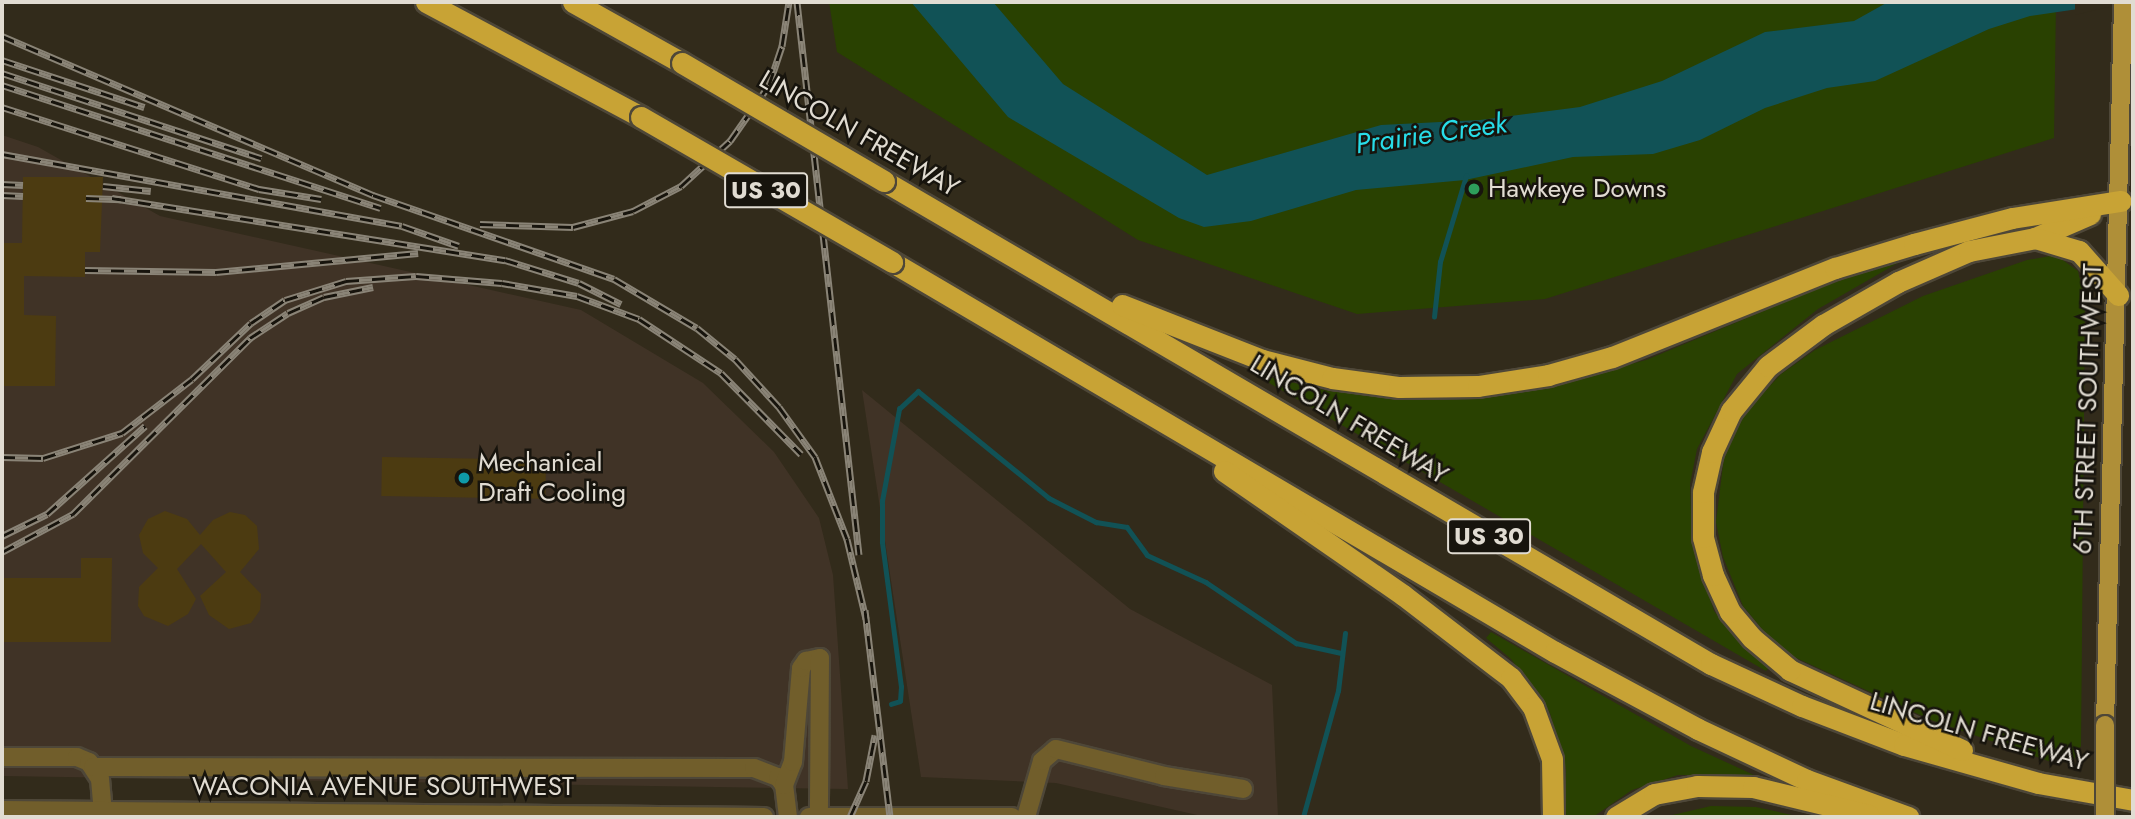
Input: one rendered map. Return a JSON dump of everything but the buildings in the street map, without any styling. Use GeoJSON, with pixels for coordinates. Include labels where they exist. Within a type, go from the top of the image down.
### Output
{"type":"FeatureCollection","features":[{"type":"Feature","properties":{"kind":"highway","name":"US 30"},"geometry":{"type":"LineString","coordinates":[[426,2],[641,117],[1155,414],[1403,565],[1698,729],[1807,780],[1908,817]]}},
{"type":"Feature","properties":{"kind":"highway","name":"LINCOLN FREEWAY"},"geometry":{"type":"LineString","coordinates":[[573,2],[1065,284],[1711,664],[1802,706],[1904,745],[2038,783],[2133,800]]}},
{"type":"Feature","properties":{"kind":"highway"},"geometry":{"type":"LineString","coordinates":[[2038,783],[1790,670],[1762,646],[1730,612],[1713,575],[1703,537],[1703,503],[1712,452],[1731,411],[1768,366],[1824,324],[1898,282],[1969,251],[2035,237],[2127,201]]}},
{"type":"Feature","properties":{"kind":"highway"},"geometry":{"type":"LineString","coordinates":[[1065,284],[1262,360],[1332,378],[1399,387],[1478,386],[1548,375],[1612,357],[1835,268],[1914,244],[2012,218],[2127,201]]}},
{"type":"Feature","properties":{"kind":"highway"},"geometry":{"type":"LineString","coordinates":[[2035,237],[2079,251],[2118,295]]}},
{"type":"Feature","properties":{"kind":"highway"},"geometry":{"type":"LineString","coordinates":[[1155,414],[1186,446],[1393,587],[1511,678],[1533,708],[1552,759],[1553,817]]}},
{"type":"Feature","properties":{"kind":"highway"},"geometry":{"type":"LineString","coordinates":[[1616,817],[1654,794],[1697,786],[1753,787],[1881,817]]}},
{"type":"Feature","properties":{"kind":"main road","name":"6TH STREET SOUTHWEST"},"geometry":{"type":"LineString","coordinates":[[2105,817],[2105,726],[2118,295],[2127,201],[2123,2]]}},
{"type":"Feature","properties":{"kind":"street"},"geometry":{"type":"LineString","coordinates":[[788,817],[784,785],[793,762],[801,668],[806,661],[820,658],[819,817]]}},
{"type":"Feature","properties":{"kind":"street"},"geometry":{"type":"LineString","coordinates":[[1026,817],[1042,761],[1056,748],[1164,776],[1243,789]]}},
{"type":"Feature","properties":{"kind":"street"},"geometry":{"type":"LineString","coordinates":[[2,757],[77,757],[93,766],[754,768],[778,777],[784,785]]}},
{"type":"Feature","properties":{"kind":"street"},"geometry":{"type":"LineString","coordinates":[[93,766],[100,779],[103,811]]}},
{"type":"Feature","properties":{"kind":"street","name":"WACONIA AVENUE SOUTHWEST"},"geometry":{"type":"LineString","coordinates":[[2,810],[103,811],[163,815],[764,817]]}},
{"type":"Feature","properties":{"kind":"street"},"geometry":{"type":"LineString","coordinates":[[808,817],[1012,817]]}},
{"type":"Feature","properties":{"kind":"shaded area"},"geometry":{"type":"Polygon","coordinates":[[[2,135],[38,147],[160,216],[581,310],[703,383],[774,452],[819,518],[833,575],[848,789],[2,776],[2,135]]]}},
{"type":"Feature","properties":{"kind":"shaded area"},"geometry":{"type":"Polygon","coordinates":[[[862,390],[1130,609],[1272,685],[1278,817],[1206,817],[1056,783],[921,777],[862,390]]]}},
{"type":"Feature","properties":{"kind":"green space","name":"Hawkeye Downs"},"geometry":{"type":"Polygon","coordinates":[[[829,2],[2056,2],[2054,138],[1545,299],[1357,314],[1138,240],[837,52],[829,2]]]}},
{"type":"Feature","properties":{"kind":"green space"},"geometry":{"type":"Polygon","coordinates":[[[2056,255],[2078,271],[2085,301],[2081,746],[2074,759],[2054,763],[1931,720],[1792,656],[1771,640],[1743,606],[1723,557],[1716,522],[1724,457],[1745,413],[1781,374],[1815,350],[1923,296],[2027,260],[2056,255]]]}},
{"type":"Feature","properties":{"kind":"green space"},"geometry":{"type":"Polygon","coordinates":[[[1910,256],[1818,309],[1737,374],[1697,449],[1690,484],[1692,544],[1714,611],[1742,646],[1769,667],[1766,671],[1252,373],[1329,391],[1421,400],[1526,392],[1646,360],[1819,288],[1910,256]]]}},
{"type":"Feature","properties":{"kind":"green space"},"geometry":{"type":"Polygon","coordinates":[[[1491,632],[1691,746],[1754,775],[1678,775],[1632,790],[1593,817],[1565,817],[1566,769],[1550,713],[1511,659],[1486,638],[1491,632]]]}},
{"type":"Feature","properties":{"kind":"green space"},"geometry":{"type":"Polygon","coordinates":[[[1711,806],[1756,807],[1801,817],[1664,817],[1711,806]]]}},
{"type":"Feature","properties":{"kind":"water","name":"Prairie Creek"},"geometry":{"type":"Polygon","coordinates":[[[911,2],[993,2],[1063,84],[1207,175],[1381,125],[1480,120],[1580,107],[1662,81],[1765,32],[1854,21],[1888,2],[2126,2],[2030,16],[1989,29],[1875,81],[1827,88],[1765,108],[1700,140],[1653,154],[1573,157],[1465,180],[1356,190],[1251,221],[1204,227],[1179,218],[1008,117],[911,2]]]}},
{"type":"Feature","properties":{"kind":"pier"},"geometry":{"type":"Polygon","coordinates":[[[2075,2],[2129,2],[2075,15],[2075,2]]]}},
{"type":"Feature","properties":{"kind":"waterway"},"geometry":{"type":"LineString","coordinates":[[1434,317],[1440,262],[1466,176]]}},
{"type":"Feature","properties":{"kind":"waterway"},"geometry":{"type":"LineString","coordinates":[[891,704],[900,701],[901,687],[882,542],[882,501],[899,409],[918,391],[1049,498],[1096,522],[1127,527],[1147,555],[1206,582],[1296,643],[1341,653]]}},
{"type":"Feature","properties":{"kind":"waterway"},"geometry":{"type":"LineString","coordinates":[[1303,817],[1338,691],[1345,633]]}},
{"type":"Feature","properties":{"kind":"railway"},"geometry":{"type":"LineString","coordinates":[[480,224],[573,227],[633,211],[681,186],[730,141],[769,85],[782,46],[789,2]]}},
{"type":"Feature","properties":{"kind":"railway"},"geometry":{"type":"LineString","coordinates":[[797,2],[859,555]]}},
{"type":"Feature","properties":{"kind":"railway"},"geometry":{"type":"LineString","coordinates":[[2,36],[373,195],[614,279],[697,328],[735,359],[779,407],[815,457],[847,539],[866,619]]}},
{"type":"Feature","properties":{"kind":"railway"},"geometry":{"type":"LineString","coordinates":[[2,60],[144,107]]}},
{"type":"Feature","properties":{"kind":"railway"},"geometry":{"type":"LineString","coordinates":[[2,73],[261,158]]}},
{"type":"Feature","properties":{"kind":"railway"},"geometry":{"type":"LineString","coordinates":[[2,85],[381,208]]}},
{"type":"Feature","properties":{"kind":"railway"},"geometry":{"type":"LineString","coordinates":[[2,107],[259,189],[321,199]]}},
{"type":"Feature","properties":{"kind":"railway"},"geometry":{"type":"LineString","coordinates":[[2,154],[402,226],[459,246]]}},
{"type":"Feature","properties":{"kind":"railway"},"geometry":{"type":"LineString","coordinates":[[2,184],[23,185]]}},
{"type":"Feature","properties":{"kind":"railway"},"geometry":{"type":"LineString","coordinates":[[103,186],[151,191]]}},
{"type":"Feature","properties":{"kind":"railway"},"geometry":{"type":"LineString","coordinates":[[2,195],[23,196]]}},
{"type":"Feature","properties":{"kind":"railway"},"geometry":{"type":"LineString","coordinates":[[86,198],[121,199]]}},
{"type":"Feature","properties":{"kind":"railway"},"geometry":{"type":"LineString","coordinates":[[112,198],[505,260],[579,283],[621,304]]}},
{"type":"Feature","properties":{"kind":"railway"},"geometry":{"type":"LineString","coordinates":[[85,270],[216,272],[418,253]]}},
{"type":"Feature","properties":{"kind":"railway"},"geometry":{"type":"LineString","coordinates":[[2,457],[43,458],[122,433],[192,379],[251,323],[285,300],[346,281],[416,276],[502,283],[577,296],[639,319],[721,373],[801,454]]}},
{"type":"Feature","properties":{"kind":"railway"},"geometry":{"type":"LineString","coordinates":[[2,552],[73,514],[250,338],[288,313],[324,297],[373,287]]}},
{"type":"Feature","properties":{"kind":"railway"},"geometry":{"type":"LineString","coordinates":[[2,536],[47,514],[145,426]]}},
{"type":"Feature","properties":{"kind":"railway"},"geometry":{"type":"LineString","coordinates":[[865,610],[890,817]]}},
{"type":"Feature","properties":{"kind":"railway"},"geometry":{"type":"LineString","coordinates":[[850,817],[866,781],[875,735]]}},
{"type":"Feature","properties":{"kind":"place","name":"Hawkeye Downs"},"geometry":{"type":"Point","coordinates":[1474,189]}},
{"type":"Feature","properties":{"kind":"place","name":"Mechanical Draft Cooling"},"geometry":{"type":"Point","coordinates":[464,478]}}]}
